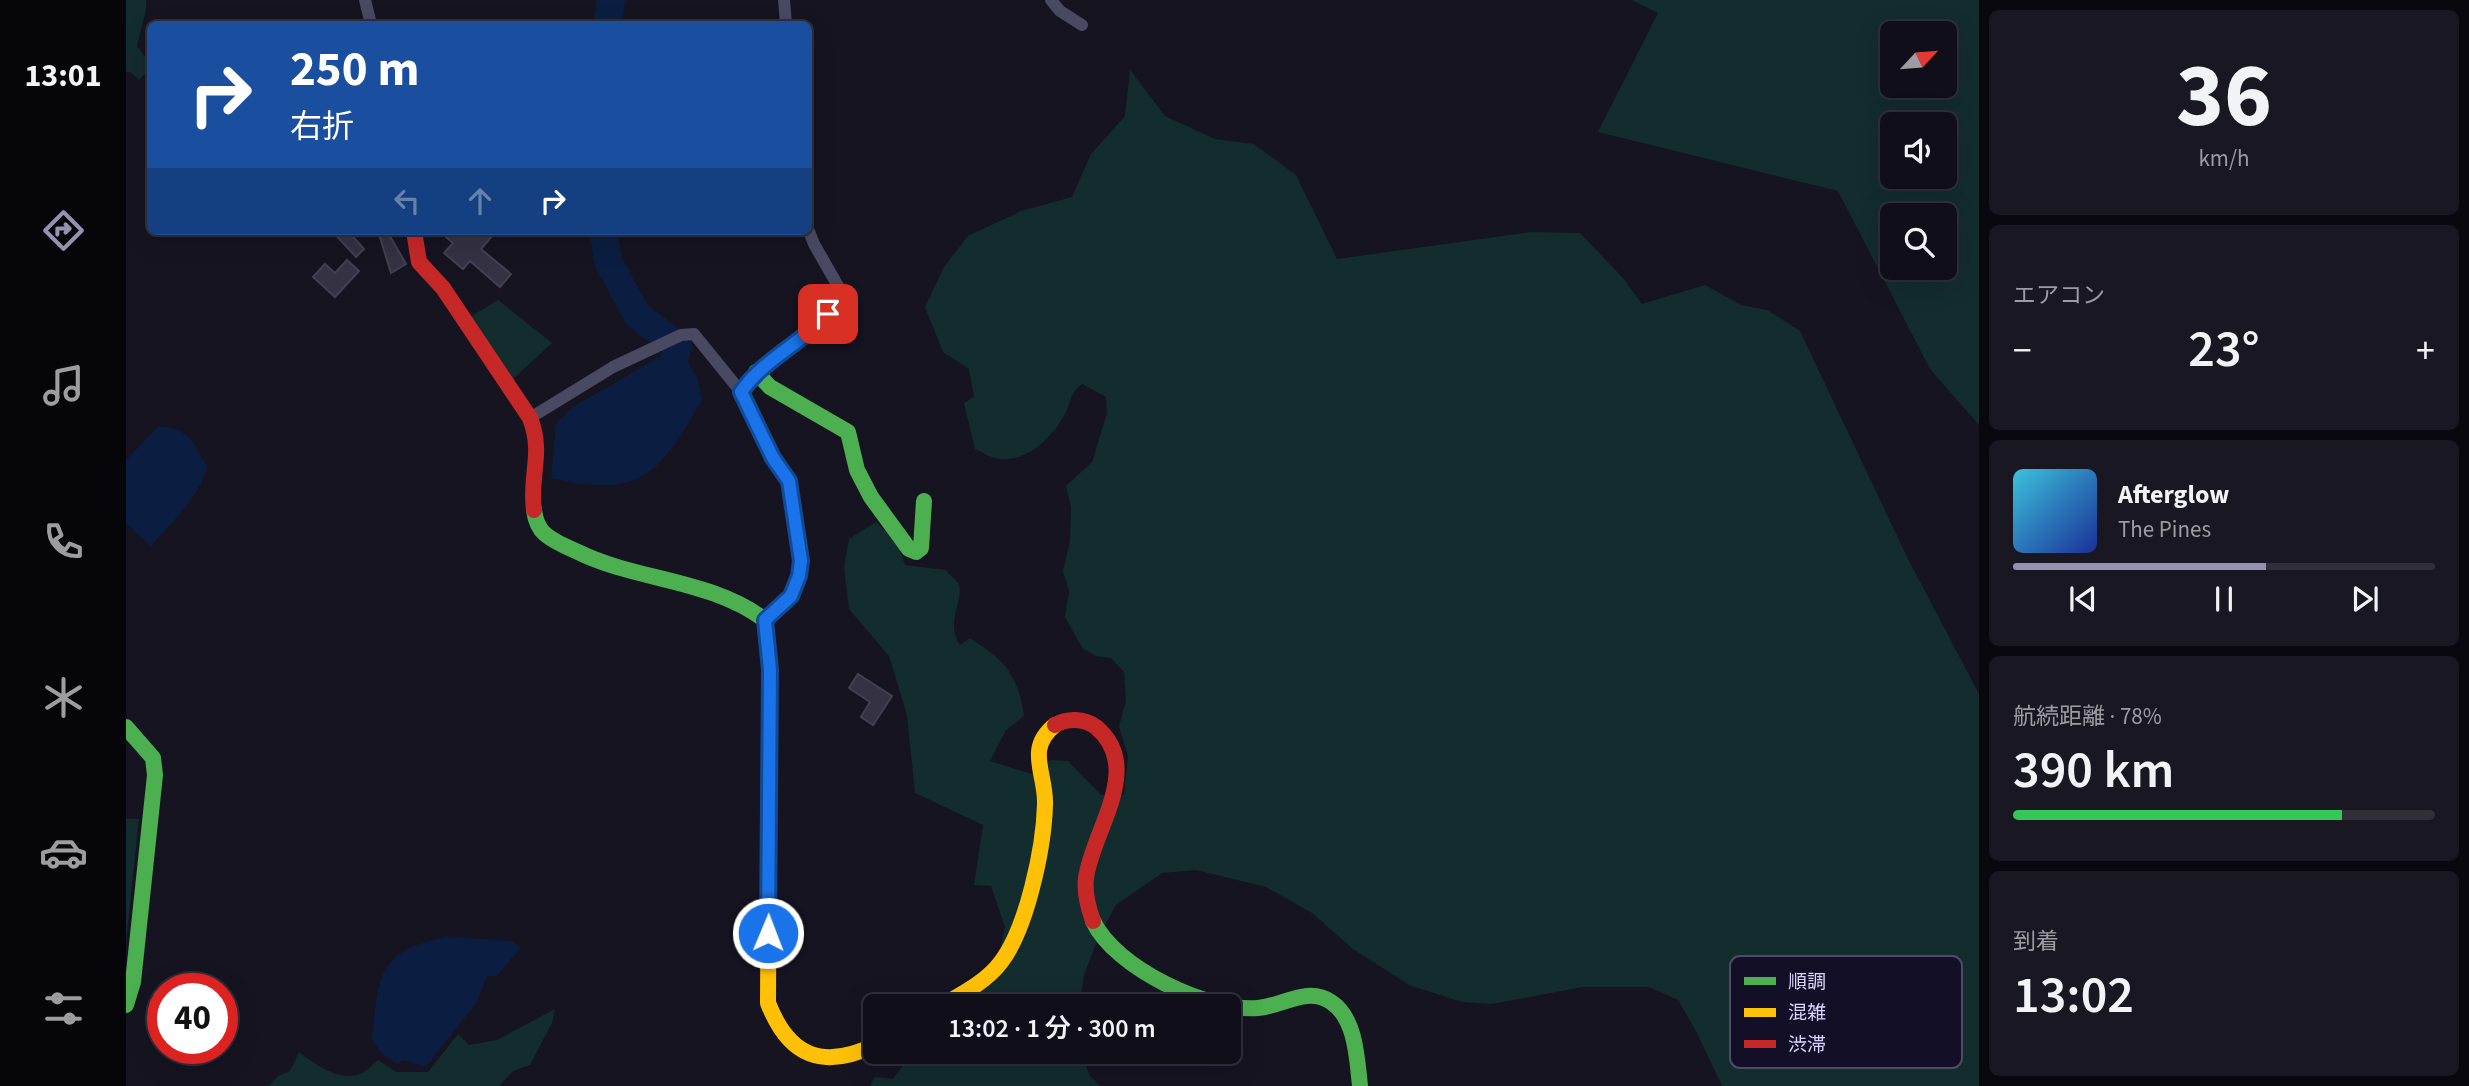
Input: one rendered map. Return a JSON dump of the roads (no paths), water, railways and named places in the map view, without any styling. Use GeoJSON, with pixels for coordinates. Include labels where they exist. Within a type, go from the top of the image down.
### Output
{"type":"FeatureCollection","features":[{"type":"Feature","properties":{"kind":"street"},"geometry":{"type":"LineString","coordinates":[[365,0],[370,21]]}},
{"type":"Feature","properties":{"kind":"street"},"geometry":{"type":"LineString","coordinates":[[783,0],[786,21]]}},
{"type":"Feature","properties":{"kind":"street"},"geometry":{"type":"LineString","coordinates":[[1051,0],[1060,11],[1082,25]]}},
{"type":"Feature","properties":{"kind":"street"},"geometry":{"type":"LineString","coordinates":[[415,235],[419,262],[443,288],[530,418],[538,439],[532,496],[540,529],[555,541],[581,555],[730,600],[757,613],[765,620],[770,670],[768,1003],[772,1018],[786,1041],[813,1055],[846,1057],[863,1050]]}},
{"type":"Feature","properties":{"kind":"street"},"geometry":{"type":"LineString","coordinates":[[741,392],[768,361],[815,328],[841,300],[842,293],[810,235]]}},
{"type":"Feature","properties":{"kind":"street"},"geometry":{"type":"LineString","coordinates":[[530,418],[613,367],[681,335],[694,334],[741,392],[773,458],[789,481],[801,561],[799,576],[791,596],[765,620]]}},
{"type":"Feature","properties":{"kind":"street"},"geometry":{"type":"LineString","coordinates":[[757,372],[770,387],[848,432],[857,470],[871,496],[909,549],[916,552],[921,548],[923,501]]}},
{"type":"Feature","properties":{"kind":"street"},"geometry":{"type":"LineString","coordinates":[[960,994],[1000,963],[1014,938],[1032,881],[1042,835],[1046,803],[1038,751],[1047,731],[1061,721],[1077,720],[1091,722],[1103,732],[1111,746],[1118,778],[1112,803],[1091,854],[1086,878],[1086,897],[1099,931],[1109,944],[1142,971],[1195,994]]}},
{"type":"Feature","properties":{"kind":"street"},"geometry":{"type":"LineString","coordinates":[[126,727],[153,758],[155,775],[133,982],[126,1005]]}},
{"type":"Feature","properties":{"kind":"street"},"geometry":{"type":"LineString","coordinates":[[1241,1006],[1258,1009],[1313,995],[1340,1007],[1353,1036],[1360,1086]]}},
{"type":"Feature","properties":{"kind":"water"},"geometry":{"type":"Polygon","coordinates":[[[678,346],[697,377],[702,400],[659,463],[644,475],[628,482],[607,485],[582,484],[551,478],[556,424],[573,407],[678,346]]]}},
{"type":"Feature","properties":{"kind":"water"},"geometry":{"type":"Polygon","coordinates":[[[158,427],[184,434],[194,444],[207,466],[191,499],[151,546],[126,523],[126,460],[158,427]]]}},
{"type":"Feature","properties":{"kind":"water"},"geometry":{"type":"Polygon","coordinates":[[[446,937],[511,941],[521,947],[497,976],[487,976],[477,1002],[426,1067],[404,1060],[397,1064],[382,1054],[372,1040],[377,999],[385,970],[406,950],[446,937]]]}},
{"type":"Feature","properties":{"kind":"waterway"},"geometry":{"type":"LineString","coordinates":[[608,21],[611,0]]}},
{"type":"Feature","properties":{"kind":"waterway"},"geometry":{"type":"LineString","coordinates":[[604,235],[608,261],[637,315],[678,346],[666,383]]}}]}
